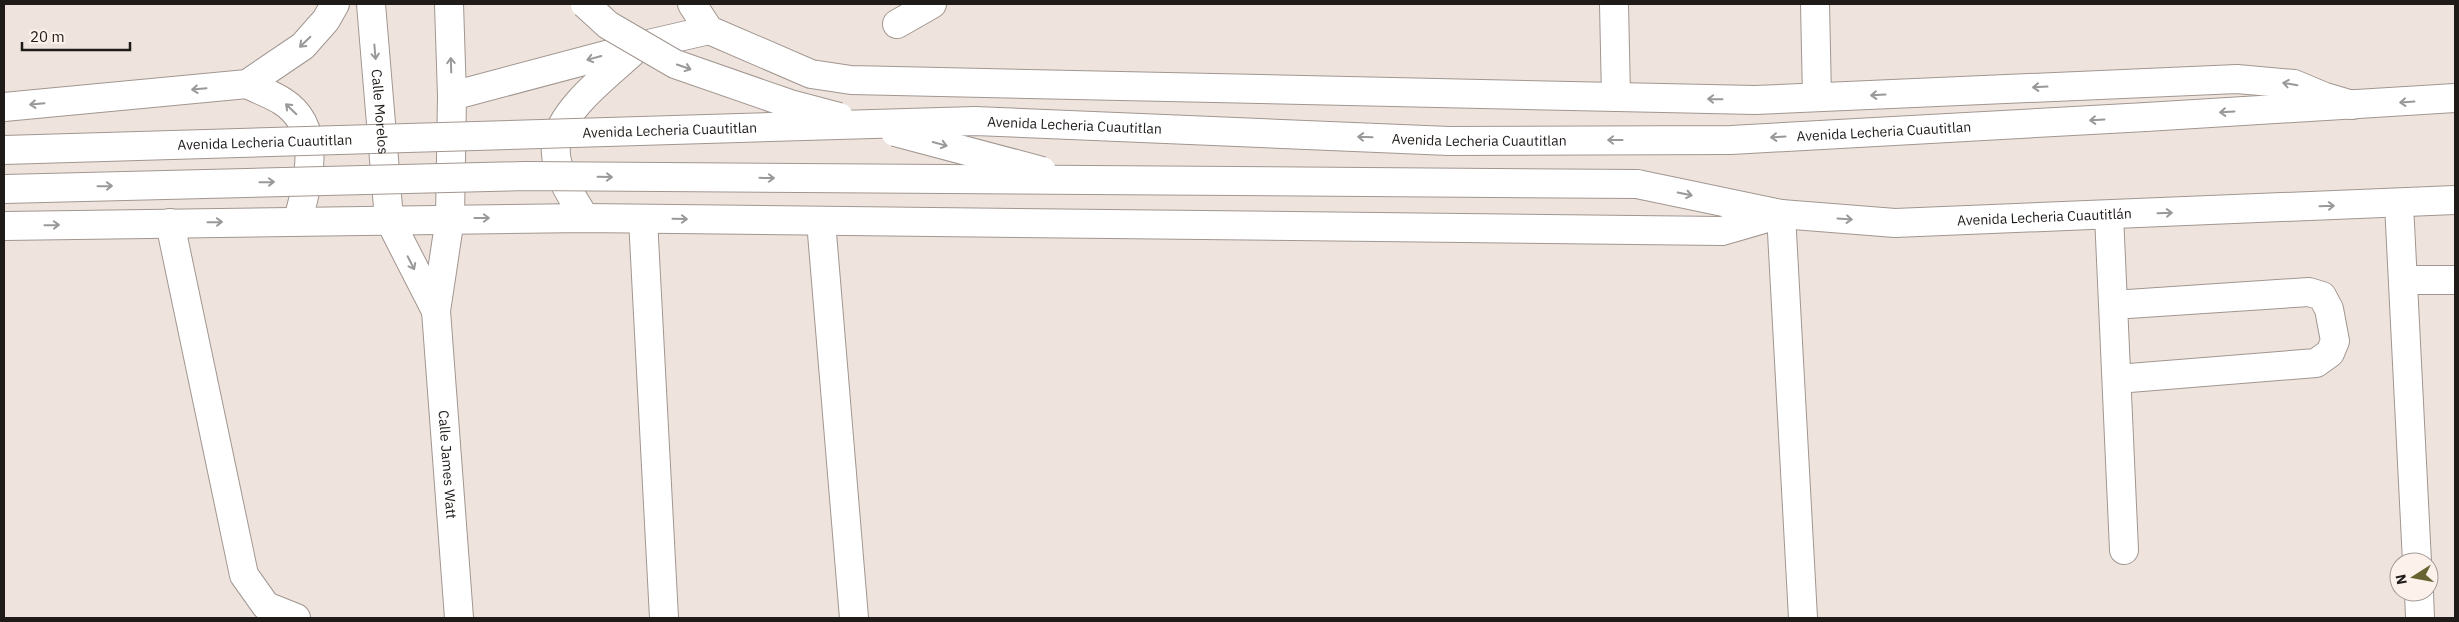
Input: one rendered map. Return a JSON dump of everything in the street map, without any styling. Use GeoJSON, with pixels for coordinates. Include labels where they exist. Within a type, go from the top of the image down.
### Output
{"type":"FeatureCollection","features":[{"type":"Feature","properties":{"kind":"main road"},"geometry":{"type":"LineString","coordinates":[[4,107],[247,84],[302,46],[326,20],[335,4]]}},
{"type":"Feature","properties":{"kind":"main road","name":"Calle Morelos"},"geometry":{"type":"LineString","coordinates":[[371,4],[389,219]]}},
{"type":"Feature","properties":{"kind":"main road"},"geometry":{"type":"LineString","coordinates":[[449,4],[452,96],[450,218]]}},
{"type":"Feature","properties":{"kind":"main road"},"geometry":{"type":"LineString","coordinates":[[585,4],[608,24],[675,64],[790,104],[1080,181]]}},
{"type":"Feature","properties":{"kind":"main road"},"geometry":{"type":"LineString","coordinates":[[692,4],[709,30],[811,74],[851,80],[1756,100],[2237,79],[2294,84],[2325,97],[2352,105],[2455,98]]}},
{"type":"Feature","properties":{"kind":"main road"},"geometry":{"type":"LineString","coordinates":[[897,24],[932,4]]}},
{"type":"Feature","properties":{"kind":"main road"},"geometry":{"type":"LineString","coordinates":[[1614,4],[1616,97]]}},
{"type":"Feature","properties":{"kind":"main road"},"geometry":{"type":"LineString","coordinates":[[1815,4],[1817,97]]}},
{"type":"Feature","properties":{"kind":"main road"},"geometry":{"type":"LineString","coordinates":[[452,96],[640,46],[709,30]]}},
{"type":"Feature","properties":{"kind":"main road"},"geometry":{"type":"LineString","coordinates":[[585,218],[570,194],[559,168],[556,144],[562,124],[579,102],[640,46]]}},
{"type":"Feature","properties":{"kind":"main road"},"geometry":{"type":"LineString","coordinates":[[247,84],[282,101],[296,113],[307,132],[310,156],[309,180],[298,220]]}},
{"type":"Feature","properties":{"kind":"main road","name":"Avenida Lecheria Cuautitlan"},"geometry":{"type":"LineString","coordinates":[[4,150],[975,121],[1449,141],[1731,140],[2352,105]]}},
{"type":"Feature","properties":{"kind":"main road"},"geometry":{"type":"LineString","coordinates":[[4,189],[525,176],[1080,181]]}},
{"type":"Feature","properties":{"kind":"main road","name":"Avenida Lecheria Cuautitlán"},"geometry":{"type":"LineString","coordinates":[[1080,181],[1637,184],[1781,214],[1895,223],[2399,204],[2455,200]]}},
{"type":"Feature","properties":{"kind":"main road"},"geometry":{"type":"LineString","coordinates":[[2399,204],[2417,552]]}},
{"type":"Feature","properties":{"kind":"main road"},"geometry":{"type":"LineString","coordinates":[[4,226],[298,220],[585,218],[1722,231],[1781,214],[1803,618]]}},
{"type":"Feature","properties":{"kind":"main road"},"geometry":{"type":"LineString","coordinates":[[2109,215],[2124,550]]}},
{"type":"Feature","properties":{"kind":"main road","name":"Calle James Watt"},"geometry":{"type":"LineString","coordinates":[[450,218],[436,311],[459,618]]}},
{"type":"Feature","properties":{"kind":"main road","name":"Calle James Watt"},"geometry":{"type":"LineString","coordinates":[[389,219],[436,311]]}},
{"type":"Feature","properties":{"kind":"main road"},"geometry":{"type":"LineString","coordinates":[[642,219],[664,618]]}},
{"type":"Feature","properties":{"kind":"main road"},"geometry":{"type":"LineString","coordinates":[[821,221],[854,618]]}},
{"type":"Feature","properties":{"kind":"main road"},"geometry":{"type":"LineString","coordinates":[[170,223],[244,575],[266,606],[296,618]]}},
{"type":"Feature","properties":{"kind":"main road"},"geometry":{"type":"LineString","coordinates":[[2403,280],[2455,280]]}},
{"type":"Feature","properties":{"kind":"main road"},"geometry":{"type":"LineString","coordinates":[[2113,306],[2309,292],[2322,296],[2330,309],[2335,341],[2330,353],[2316,363],[2116,379]]}},
{"type":"Feature","properties":{"kind":"main road"},"geometry":{"type":"LineString","coordinates":[[2419,602],[2420,618]]}}]}
